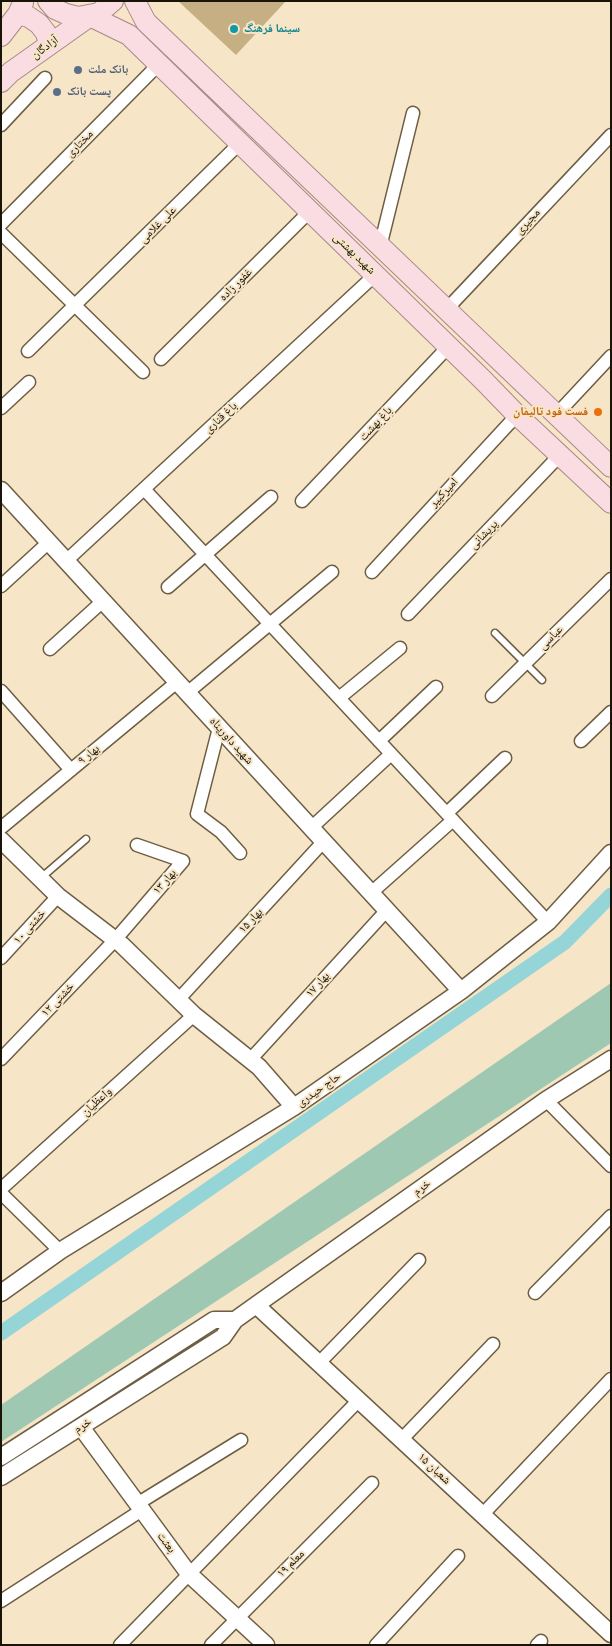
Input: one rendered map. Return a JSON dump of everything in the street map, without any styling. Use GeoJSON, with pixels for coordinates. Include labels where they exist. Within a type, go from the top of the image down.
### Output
{"type":"FeatureCollection","features":[{"type":"Feature","properties":{"kind":"main road"},"geometry":{"type":"LineString","coordinates":[[48,1],[55,9],[66,14],[78,17],[90,16]]}},
{"type":"Feature","properties":{"kind":"main road","name":"آزادگان"},"geometry":{"type":"LineString","coordinates":[[1,82],[11,72],[49,44],[90,16],[106,8],[113,1]]}},
{"type":"Feature","properties":{"kind":"main road","name":"شهید بهشتی"},"geometry":{"type":"LineString","coordinates":[[136,1],[146,22],[611,467]]}},
{"type":"Feature","properties":{"kind":"main road"},"geometry":{"type":"LineString","coordinates":[[1,36],[21,8],[39,24],[46,33],[49,44]]}},
{"type":"Feature","properties":{"kind":"main road","name":"شهید بهشتی"},"geometry":{"type":"LineString","coordinates":[[90,16],[129,35],[449,346],[517,415],[611,503]]}},
{"type":"Feature","properties":{"kind":"main road"},"geometry":{"type":"LineString","coordinates":[[129,35],[126,26],[130,18],[139,16],[146,22]]}},
{"type":"Feature","properties":{"kind":"street","name":"مختاری"},"geometry":{"type":"LineString","coordinates":[[1,224],[160,64]]}},
{"type":"Feature","properties":{"kind":"street"},"geometry":{"type":"LineString","coordinates":[[1,125],[46,78]]}},
{"type":"Feature","properties":{"kind":"street"},"geometry":{"type":"LineString","coordinates":[[380,247],[413,113]]}},
{"type":"Feature","properties":{"kind":"street","name":"مجیری"},"geometry":{"type":"LineString","coordinates":[[446,310],[611,135]]}},
{"type":"Feature","properties":{"kind":"street","name":"علی غلامی"},"geometry":{"type":"LineString","coordinates":[[28,351],[240,143]]}},
{"type":"Feature","properties":{"kind":"street","name":"غفور زاده"},"geometry":{"type":"LineString","coordinates":[[161,359],[310,211]]}},
{"type":"Feature","properties":{"kind":"street"},"geometry":{"type":"LineString","coordinates":[[1,233],[143,372]]}},
{"type":"Feature","properties":{"kind":"street","name":"باغ قناری"},"geometry":{"type":"LineString","coordinates":[[66,561],[375,275]]}},
{"type":"Feature","properties":{"kind":"street","name":"باغ بهشت"},"geometry":{"type":"LineString","coordinates":[[302,501],[449,346]]}},
{"type":"Feature","properties":{"kind":"street"},"geometry":{"type":"LineString","coordinates":[[556,415],[611,356]]}},
{"type":"Feature","properties":{"kind":"street"},"geometry":{"type":"LineString","coordinates":[[1,408],[29,382]]}},
{"type":"Feature","properties":{"kind":"street","name":"امیرکبیر"},"geometry":{"type":"LineString","coordinates":[[372,572],[517,415]]}},
{"type":"Feature","properties":{"kind":"street","name":"پریشانی"},"geometry":{"type":"LineString","coordinates":[[408,614],[560,456]]}},
{"type":"Feature","properties":{"kind":"street"},"geometry":{"type":"LineString","coordinates":[[144,488],[548,922]]}},
{"type":"Feature","properties":{"kind":"street","name":"شهید داورپناه"},"geometry":{"type":"LineString","coordinates":[[1,490],[461,991]]}},
{"type":"Feature","properties":{"kind":"street"},"geometry":{"type":"LineString","coordinates":[[168,587],[271,497]]}},
{"type":"Feature","properties":{"kind":"street"},"geometry":{"type":"LineString","coordinates":[[2,586],[49,542]]}},
{"type":"Feature","properties":{"kind":"street","name":"بهار ۹"},"geometry":{"type":"LineString","coordinates":[[1,828],[71,770],[270,624],[332,572]]}},
{"type":"Feature","properties":{"kind":"street","name":"عباسی"},"geometry":{"type":"LineString","coordinates":[[492,696],[611,579]]}},
{"type":"Feature","properties":{"kind":"street"},"geometry":{"type":"LineString","coordinates":[[50,649],[103,601]]}},
{"type":"Feature","properties":{"kind":"street"},"geometry":{"type":"LineString","coordinates":[[339,698],[400,648]]}},
{"type":"Feature","properties":{"kind":"street"},"geometry":{"type":"LineString","coordinates":[[379,741],[436,687]]}},
{"type":"Feature","properties":{"kind":"street"},"geometry":{"type":"LineString","coordinates":[[3,697],[71,770]]}},
{"type":"Feature","properties":{"kind":"street"},"geometry":{"type":"LineString","coordinates":[[581,742],[611,712]]}},
{"type":"Feature","properties":{"kind":"street"},"geometry":{"type":"LineString","coordinates":[[220,728],[197,814],[221,832],[240,853]]}},
{"type":"Feature","properties":{"kind":"street"},"geometry":{"type":"LineString","coordinates":[[311,828],[391,754]]}},
{"type":"Feature","properties":{"kind":"street"},"geometry":{"type":"LineString","coordinates":[[371,893],[450,816],[505,758]]}},
{"type":"Feature","properties":{"kind":"street","name":"بهار ۱۵"},"geometry":{"type":"LineString","coordinates":[[178,1000],[324,841]]}},
{"type":"Feature","properties":{"kind":"street","name":"بهار ۱۳"},"geometry":{"type":"LineString","coordinates":[[115,940],[183,861],[137,845]]}},
{"type":"Feature","properties":{"kind":"street"},"geometry":{"type":"LineString","coordinates":[[4,849],[41,878],[58,896],[115,940],[194,1015],[259,1067],[294,1107]]}},
{"type":"Feature","properties":{"kind":"street","name":"حاج حیدری"},"geometry":{"type":"LineString","coordinates":[[1,1293],[60,1251],[294,1107],[461,991],[548,922],[611,853]]}},
{"type":"Feature","properties":{"kind":"street","name":"خشتی ۱۰"},"geometry":{"type":"LineString","coordinates":[[1,958],[58,896]]}},
{"type":"Feature","properties":{"kind":"street","name":"بهار ۱۷"},"geometry":{"type":"LineString","coordinates":[[250,1060],[387,910]]}},
{"type":"Feature","properties":{"kind":"street","name":"خشتی ۱۲"},"geometry":{"type":"LineString","coordinates":[[1,1059],[115,940]]}},
{"type":"Feature","properties":{"kind":"street","name":"واعظیان"},"geometry":{"type":"LineString","coordinates":[[1,1189],[194,1015]]}},
{"type":"Feature","properties":{"kind":"street","name":"خرم"},"geometry":{"type":"LineString","coordinates":[[1,1477],[223,1337],[235,1320],[546,1100],[611,1059]]}},
{"type":"Feature","properties":{"kind":"street"},"geometry":{"type":"LineString","coordinates":[[546,1100],[611,1166]]}},
{"type":"Feature","properties":{"kind":"street"},"geometry":{"type":"LineString","coordinates":[[1,1193],[60,1251]]}},
{"type":"Feature","properties":{"kind":"street"},"geometry":{"type":"LineString","coordinates":[[535,1293],[611,1216]]}},
{"type":"Feature","properties":{"kind":"street"},"geometry":{"type":"LineString","coordinates":[[319,1363],[420,1260]]}},
{"type":"Feature","properties":{"kind":"street","name":"۱۵ شعبان"},"geometry":{"type":"LineString","coordinates":[[256,1305],[611,1634]]}},
{"type":"Feature","properties":{"kind":"street","name":"خرم"},"geometry":{"type":"LineString","coordinates":[[1,1457],[214,1320],[235,1320]]}},
{"type":"Feature","properties":{"kind":"street"},"geometry":{"type":"LineString","coordinates":[[402,1439],[493,1344]]}},
{"type":"Feature","properties":{"kind":"street"},"geometry":{"type":"LineString","coordinates":[[483,1514],[611,1379]]}},
{"type":"Feature","properties":{"kind":"street"},"geometry":{"type":"LineString","coordinates":[[120,1645],[359,1400]]}},
{"type":"Feature","properties":{"kind":"street","name":"بعثت"},"geometry":{"type":"LineString","coordinates":[[81,1427],[189,1574],[266,1645]]}},
{"type":"Feature","properties":{"kind":"street"},"geometry":{"type":"LineString","coordinates":[[1,1601],[241,1440]]}},
{"type":"Feature","properties":{"kind":"street","name":"معلم ۱۹"},"geometry":{"type":"LineString","coordinates":[[211,1645],[372,1483]]}},
{"type":"Feature","properties":{"kind":"street"},"geometry":{"type":"LineString","coordinates":[[376,1645],[458,1556]]}},
{"type":"Feature","properties":{"kind":"lane"},"geometry":{"type":"LineString","coordinates":[[495,633],[542,680]]}},
{"type":"Feature","properties":{"kind":"lane"},"geometry":{"type":"LineString","coordinates":[[41,878],[86,839]]}},
{"type":"Feature","properties":{"kind":"green space"},"geometry":{"type":"Polygon","coordinates":[[[611,983],[611,1043],[1,1442],[1,1405],[611,983]]]}},
{"type":"Feature","properties":{"kind":"building","name":"سینما فرهنگ"},"geometry":{"type":"Polygon","coordinates":[[[178,1],[286,1],[236,55],[178,1]]]}},
{"type":"Feature","properties":{"kind":"waterway"},"geometry":{"type":"LineString","coordinates":[[1,1333],[565,942],[611,895]]}},
{"type":"Feature","properties":{"kind":"place","name":"سینما فرهنگ"},"geometry":{"type":"Point","coordinates":[234,29]}},
{"type":"Feature","properties":{"kind":"place","name":"بانک ملت"},"geometry":{"type":"Point","coordinates":[78,70]}},
{"type":"Feature","properties":{"kind":"place","name":"پست بانک"},"geometry":{"type":"Point","coordinates":[57,92]}},
{"type":"Feature","properties":{"kind":"place","name":"فست فود تالیمان"},"geometry":{"type":"Point","coordinates":[598,412]}}]}
